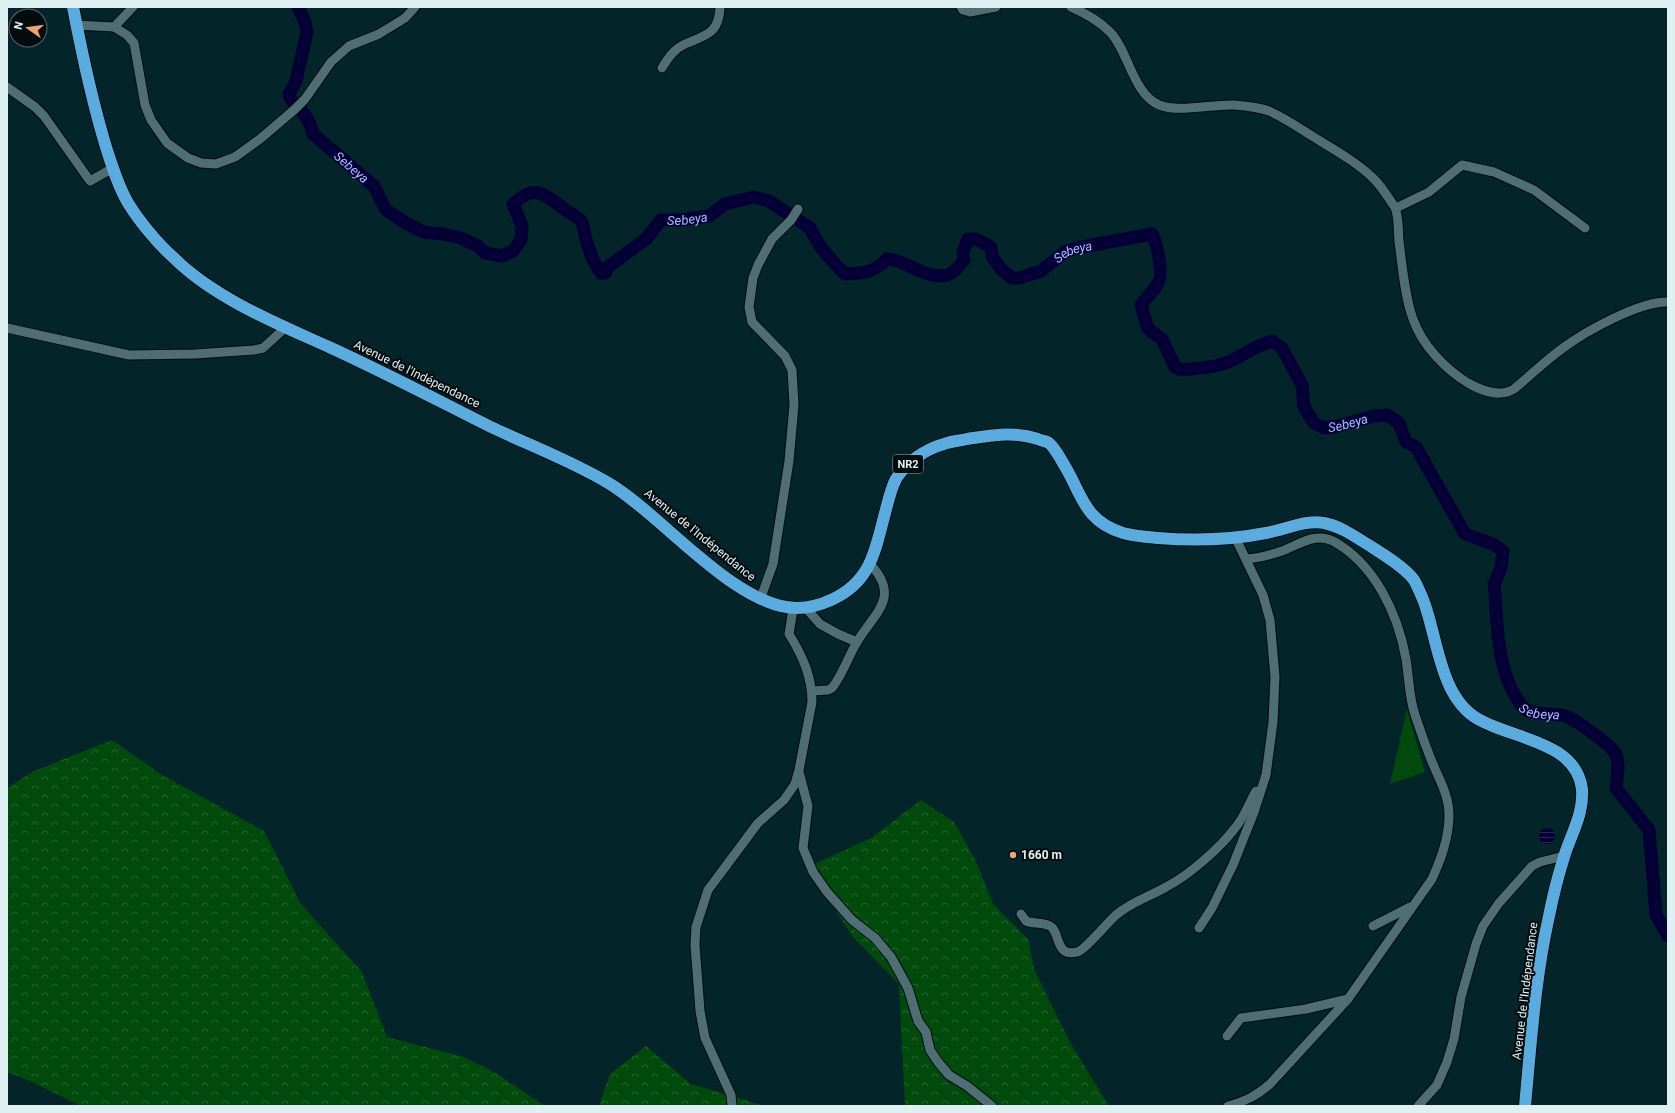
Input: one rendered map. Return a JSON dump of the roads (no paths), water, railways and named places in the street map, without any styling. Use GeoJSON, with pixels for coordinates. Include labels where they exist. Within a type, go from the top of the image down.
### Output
{"type":"FeatureCollection","features":[{"type":"Feature","properties":{"kind":"highway","name":"Avenue de l'Indépendance"},"geometry":{"type":"LineString","coordinates":[[73,7],[92,100],[113,168],[128,202],[150,232],[174,258],[201,281],[285,328],[381,372],[500,431],[567,461],[609,484],[648,511],[740,588],[760,600],[799,608],[820,606],[845,594],[857,584],[871,565],[896,478],[910,462],[942,444],[1003,434],[1024,435],[1050,444],[1069,472],[1086,508],[1104,526],[1123,533],[1138,536],[1205,540],[1236,539],[1284,530],[1310,522],[1326,523],[1341,529],[1376,550],[1414,579],[1431,624],[1442,668],[1456,696],[1467,711],[1481,721],[1499,729],[1552,748],[1570,761],[1577,771],[1582,786],[1580,817],[1564,856],[1550,907],[1541,953],[1532,1026],[1525,1106]]}},
{"type":"Feature","properties":{"kind":"street"},"geometry":{"type":"LineString","coordinates":[[114,27],[133,7]]}},
{"type":"Feature","properties":{"kind":"street"},"geometry":{"type":"LineString","coordinates":[[76,25],[114,27],[127,35],[134,43],[145,105],[150,120],[167,143],[188,158],[201,163],[216,164],[235,157],[260,139],[294,110],[305,99],[331,62],[349,46],[380,34],[405,18],[415,7]]}},
{"type":"Feature","properties":{"kind":"street"},"geometry":{"type":"LineString","coordinates":[[662,68],[669,56],[685,44],[708,35],[717,26],[720,7]]}},
{"type":"Feature","properties":{"kind":"street"},"geometry":{"type":"LineString","coordinates":[[961,7],[963,10],[970,12],[996,7]]}},
{"type":"Feature","properties":{"kind":"street"},"geometry":{"type":"LineString","coordinates":[[1071,7],[1091,16],[1110,32],[1120,46],[1137,83],[1148,97],[1158,105],[1179,108],[1234,105],[1249,106],[1269,111],[1301,129],[1355,164],[1374,179],[1396,208],[1405,282],[1412,320],[1422,338],[1454,374],[1479,389],[1498,394],[1514,390],[1563,347],[1612,318],[1643,306],[1668,302]]}},
{"type":"Feature","properties":{"kind":"street"},"geometry":{"type":"LineString","coordinates":[[7,87],[35,107],[44,116],[90,181],[113,168]]}},
{"type":"Feature","properties":{"kind":"street"},"geometry":{"type":"LineString","coordinates":[[1396,208],[1429,192],[1462,165],[1494,172],[1534,190],[1585,228]]}},
{"type":"Feature","properties":{"kind":"street"},"geometry":{"type":"LineString","coordinates":[[760,600],[773,564],[789,461],[794,405],[792,370],[785,356],[752,322],[749,307],[753,278],[758,265],[772,239],[795,214]]}},
{"type":"Feature","properties":{"kind":"street"},"geometry":{"type":"LineString","coordinates":[[7,328],[130,355],[148,356],[254,350],[263,348],[285,328]]}},
{"type":"Feature","properties":{"kind":"street"},"geometry":{"type":"LineString","coordinates":[[1228,1106],[1243,1102],[1258,1095],[1270,1084],[1348,999],[1363,979],[1411,906],[1432,879],[1441,860],[1448,831],[1449,814],[1447,798],[1423,739],[1412,705],[1406,659],[1398,625],[1378,585],[1365,567],[1332,541],[1320,538],[1302,541],[1282,551],[1266,556],[1246,559]]}},
{"type":"Feature","properties":{"kind":"street"},"geometry":{"type":"LineString","coordinates":[[1199,928],[1212,908],[1233,865],[1254,812],[1266,774],[1273,722],[1275,677],[1274,649],[1270,620],[1263,595],[1236,539]]}},
{"type":"Feature","properties":{"kind":"street"},"geometry":{"type":"LineString","coordinates":[[812,691],[828,690],[832,688],[857,642],[878,612],[885,596],[884,585],[879,574],[871,565]]}},
{"type":"Feature","properties":{"kind":"street"},"geometry":{"type":"LineString","coordinates":[[732,1106],[731,1094],[705,1038],[700,1011],[699,985],[694,945],[696,927],[708,890],[758,822],[788,795],[795,784],[812,702],[812,691],[805,661],[789,634],[799,608],[820,624],[857,642]]}},
{"type":"Feature","properties":{"kind":"street"},"geometry":{"type":"LineString","coordinates":[[799,770],[808,806],[803,848],[813,872],[827,892],[852,920],[875,938],[891,957],[908,988],[918,1021],[926,1032],[930,1050],[938,1062],[949,1074],[992,1106]]}},
{"type":"Feature","properties":{"kind":"street"},"geometry":{"type":"LineString","coordinates":[[1021,914],[1026,921],[1050,926],[1054,930],[1061,948],[1067,952],[1076,953],[1084,949],[1096,934],[1117,914],[1136,902],[1167,887],[1199,864],[1223,842],[1236,828],[1266,774]]}},
{"type":"Feature","properties":{"kind":"street"},"geometry":{"type":"LineString","coordinates":[[1418,1106],[1437,1085],[1447,1062],[1454,1039],[1461,997],[1476,944],[1483,926],[1499,903],[1532,866],[1540,862],[1564,856]]}},
{"type":"Feature","properties":{"kind":"street"},"geometry":{"type":"LineString","coordinates":[[1373,926],[1411,906]]}},
{"type":"Feature","properties":{"kind":"street"},"geometry":{"type":"LineString","coordinates":[[1227,1036],[1241,1018],[1306,1009],[1348,999]]}},
{"type":"Feature","properties":{"kind":"waterway","name":"Sebeya"},"geometry":{"type":"LineString","coordinates":[[298,7],[305,22],[307,32],[296,81],[289,95],[292,101],[307,118],[313,134],[374,186],[386,210],[423,232],[461,238],[478,246],[485,253],[502,256],[513,251],[521,240],[522,226],[513,204],[527,194],[533,193],[538,193],[550,198],[581,221],[590,252],[601,273],[605,273],[608,267],[646,239],[661,220],[681,220],[709,216],[725,204],[754,197],[769,201],[810,228],[820,246],[845,274],[873,270],[887,259],[894,260],[932,275],[947,275],[955,271],[964,260],[963,253],[968,239],[976,239],[991,247],[992,256],[1001,269],[1012,278],[1019,278],[1041,271],[1065,252],[1076,248],[1152,234],[1159,259],[1160,279],[1141,305],[1148,329],[1162,339],[1175,367],[1181,370],[1221,365],[1272,341],[1282,348],[1302,385],[1304,407],[1314,423],[1324,428],[1338,426],[1374,416],[1387,415],[1399,423],[1406,442],[1416,447],[1465,534],[1493,544],[1503,551],[1501,568],[1494,584],[1500,652],[1508,681],[1514,694],[1522,706],[1526,709],[1531,712],[1560,715],[1570,718],[1600,739],[1616,754],[1618,766],[1616,788],[1649,830],[1656,915],[1668,936]]}},
{"type":"Feature","properties":{"kind":"place","name":"1660 m"},"geometry":{"type":"Point","coordinates":[1013,855]}}]}
